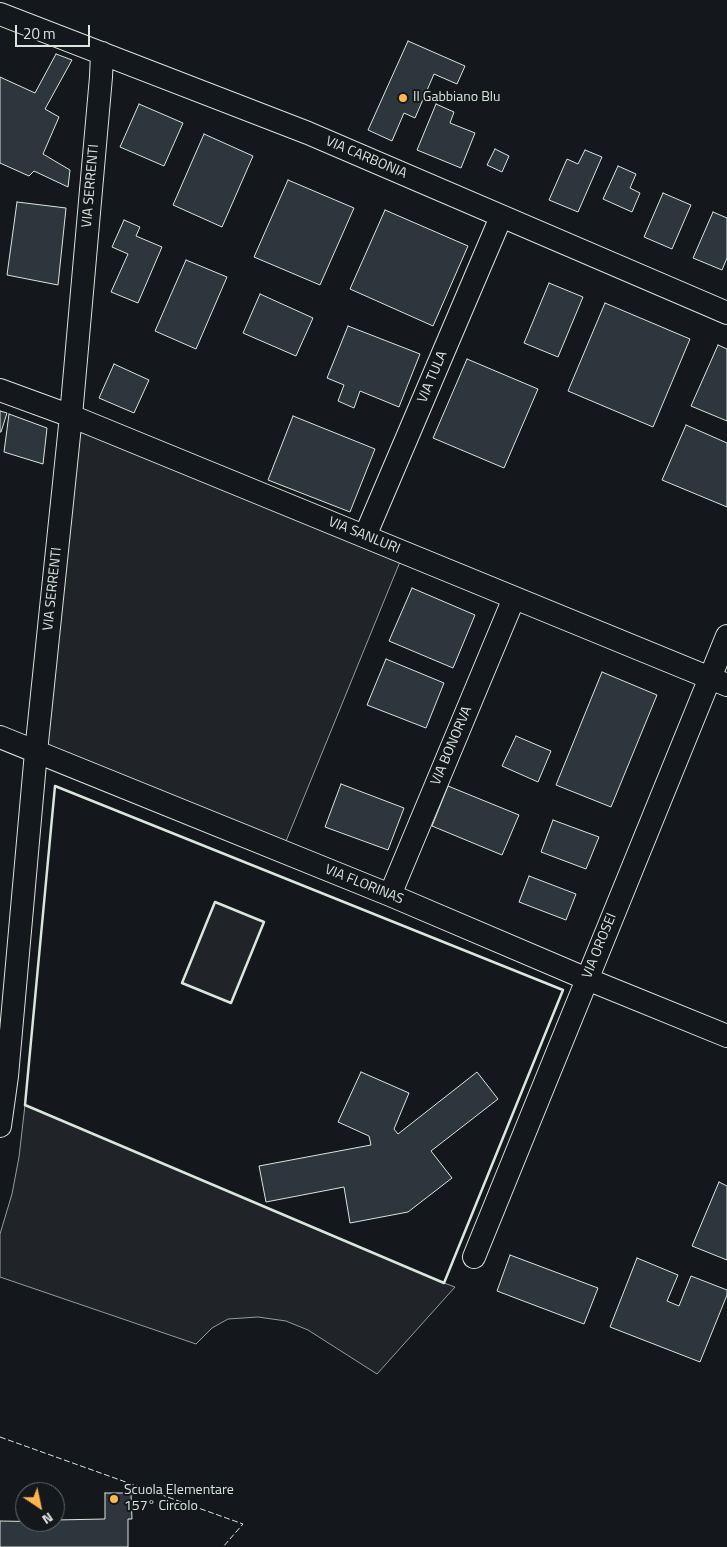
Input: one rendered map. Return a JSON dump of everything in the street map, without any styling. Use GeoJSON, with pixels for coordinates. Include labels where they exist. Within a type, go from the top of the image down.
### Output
{"type":"FeatureCollection","features":[{"type":"Feature","properties":{"kind":"street","name":"VIA CARBONIA"},"geometry":{"type":"LineString","coordinates":[[0,14],[308,133],[727,313]]}},
{"type":"Feature","properties":{"kind":"street","name":"VIA SERRENTI"},"geometry":{"type":"LineString","coordinates":[[0,1126],[8,1066],[36,752],[71,416],[102,53]]}},
{"type":"Feature","properties":{"kind":"street","name":"VIA TULA"},"geometry":{"type":"LineString","coordinates":[[365,536],[502,216]]}},
{"type":"Feature","properties":{"kind":"street","name":"VIA SANLURI"},"geometry":{"type":"LineString","coordinates":[[0,390],[71,416],[718,681]]}},
{"type":"Feature","properties":{"kind":"street","name":"VIA BONORVA"},"geometry":{"type":"LineString","coordinates":[[390,895],[514,598]]}},
{"type":"Feature","properties":{"kind":"street","name":"VIA OROSEI"},"geometry":{"type":"LineString","coordinates":[[474,1257],[587,979],[718,681],[727,636]]}},
{"type":"Feature","properties":{"kind":"street","name":"VIA FLORINAS"},"geometry":{"type":"LineString","coordinates":[[0,736],[390,895],[727,1036]]}},
{"type":"Feature","properties":{"kind":"shaded area"},"geometry":{"type":"Polygon","coordinates":[[[71,416],[404,552],[282,851],[36,752],[71,416]]]}},
{"type":"Feature","properties":{"kind":"shaded area"},"geometry":{"type":"Polygon","coordinates":[[[215,902],[264,922],[231,1003],[182,983],[215,902]]]}},
{"type":"Feature","properties":{"kind":"shaded area"},"geometry":{"type":"Polygon","coordinates":[[[25,1105],[455,1287],[377,1374],[308,1330],[286,1321],[258,1317],[228,1319],[212,1328],[196,1344],[0,1277],[0,1234],[12,1194],[19,1157],[25,1105]]]}},
{"type":"Feature","properties":{"kind":"building","name":"Il Gabbiano Blu"},"geometry":{"type":"Polygon","coordinates":[[[408,41],[465,66],[457,84],[434,74],[415,118],[404,113],[392,141],[368,130],[408,41]]]}},
{"type":"Feature","properties":{"kind":"building"},"geometry":{"type":"Polygon","coordinates":[[[56,54],[72,60],[45,109],[59,117],[43,154],[70,170],[68,187],[34,171],[29,176],[0,163],[0,77],[35,93],[56,54]]]}},
{"type":"Feature","properties":{"kind":"building"},"geometry":{"type":"Polygon","coordinates":[[[139,104],[183,123],[164,166],[120,147],[139,104]]]}},
{"type":"Feature","properties":{"kind":"building"},"geometry":{"type":"Polygon","coordinates":[[[436,104],[454,112],[450,123],[475,133],[461,168],[417,150],[436,104]]]}},
{"type":"Feature","properties":{"kind":"building"},"geometry":{"type":"Polygon","coordinates":[[[204,134],[253,156],[222,227],[173,205],[204,134]]]}},
{"type":"Feature","properties":{"kind":"building"},"geometry":{"type":"Polygon","coordinates":[[[495,149],[509,156],[502,172],[487,165],[495,149]]]}},
{"type":"Feature","properties":{"kind":"building"},"geometry":{"type":"Polygon","coordinates":[[[585,150],[602,157],[578,212],[549,200],[567,159],[578,164],[585,150]]]}},
{"type":"Feature","properties":{"kind":"building"},"geometry":{"type":"Polygon","coordinates":[[[618,166],[636,174],[630,188],[640,193],[632,212],[603,199],[618,166]]]}},
{"type":"Feature","properties":{"kind":"building"},"geometry":{"type":"Polygon","coordinates":[[[288,180],[354,208],[320,285],[254,257],[288,180]]]}},
{"type":"Feature","properties":{"kind":"building"},"geometry":{"type":"Polygon","coordinates":[[[663,193],[691,205],[672,249],[644,237],[663,193]]]}},
{"type":"Feature","properties":{"kind":"building"},"geometry":{"type":"Polygon","coordinates":[[[17,202],[66,208],[58,285],[7,275],[17,202]]]}},
{"type":"Feature","properties":{"kind":"building"},"geometry":{"type":"Polygon","coordinates":[[[385,210],[468,246],[433,326],[350,289],[385,210]]]}},
{"type":"Feature","properties":{"kind":"building"},"geometry":{"type":"Polygon","coordinates":[[[713,212],[727,218],[727,258],[722,270],[693,258],[713,212]]]}},
{"type":"Feature","properties":{"kind":"building"},"geometry":{"type":"Polygon","coordinates":[[[124,220],[140,227],[136,236],[162,247],[138,303],[111,292],[128,254],[112,247],[124,220]]]}},
{"type":"Feature","properties":{"kind":"building"},"geometry":{"type":"Polygon","coordinates":[[[186,260],[227,277],[196,349],[155,331],[186,260]]]}},
{"type":"Feature","properties":{"kind":"building"},"geometry":{"type":"Polygon","coordinates":[[[549,283],[583,297],[558,357],[524,343],[549,283]]]}},
{"type":"Feature","properties":{"kind":"building"},"geometry":{"type":"Polygon","coordinates":[[[260,294],[313,318],[296,356],[243,333],[260,294]]]}},
{"type":"Feature","properties":{"kind":"building"},"geometry":{"type":"Polygon","coordinates":[[[605,303],[690,339],[653,427],[568,391],[605,303]]]}},
{"type":"Feature","properties":{"kind":"building"},"geometry":{"type":"Polygon","coordinates":[[[348,326],[420,354],[399,407],[360,391],[354,408],[338,401],[344,385],[327,378],[348,326]]]}},
{"type":"Feature","properties":{"kind":"building"},"geometry":{"type":"Polygon","coordinates":[[[718,345],[727,349],[727,421],[691,406],[718,345]]]}},
{"type":"Feature","properties":{"kind":"building"},"geometry":{"type":"Polygon","coordinates":[[[467,359],[538,389],[504,468],[433,438],[467,359]]]}},
{"type":"Feature","properties":{"kind":"building"},"geometry":{"type":"Polygon","coordinates":[[[114,364],[149,380],[134,413],[99,398],[114,364]]]}},
{"type":"Feature","properties":{"kind":"building"},"geometry":{"type":"Polygon","coordinates":[[[0,411],[7,413],[1,432],[0,432],[0,411]]]}},
{"type":"Feature","properties":{"kind":"building"},"geometry":{"type":"Polygon","coordinates":[[[9,414],[47,428],[43,464],[4,452],[9,414]]]}},
{"type":"Feature","properties":{"kind":"building"},"geometry":{"type":"Polygon","coordinates":[[[293,416],[375,449],[350,512],[268,480],[293,416]]]}},
{"type":"Feature","properties":{"kind":"building"},"geometry":{"type":"Polygon","coordinates":[[[686,425],[727,443],[727,507],[662,480],[686,425]]]}},
{"type":"Feature","properties":{"kind":"building"},"geometry":{"type":"Polygon","coordinates":[[[412,588],[475,615],[453,668],[389,641],[412,588]]]}},
{"type":"Feature","properties":{"kind":"building"},"geometry":{"type":"Polygon","coordinates":[[[386,659],[444,683],[426,728],[367,705],[386,659]]]}},
{"type":"Feature","properties":{"kind":"building"},"geometry":{"type":"Polygon","coordinates":[[[602,672],[657,695],[611,807],[556,785],[602,672]]]}},
{"type":"Feature","properties":{"kind":"building"},"geometry":{"type":"Polygon","coordinates":[[[516,736],[551,751],[538,782],[502,766],[516,736]]]}},
{"type":"Feature","properties":{"kind":"building"},"geometry":{"type":"Polygon","coordinates":[[[341,784],[404,808],[388,850],[325,827],[341,784]]]}},
{"type":"Feature","properties":{"kind":"building"},"geometry":{"type":"Polygon","coordinates":[[[448,786],[519,815],[502,855],[432,826],[448,786]]]}},
{"type":"Feature","properties":{"kind":"building"},"geometry":{"type":"Polygon","coordinates":[[[553,820],[599,837],[586,869],[541,852],[553,820]]]}},
{"type":"Feature","properties":{"kind":"building"},"geometry":{"type":"Polygon","coordinates":[[[529,876],[576,894],[566,920],[519,902],[529,876]]]}},
{"type":"Feature","properties":{"kind":"building"},"geometry":{"type":"Polygon","coordinates":[[[361,1072],[409,1093],[394,1129],[398,1134],[477,1072],[498,1099],[431,1151],[452,1178],[408,1212],[350,1223],[344,1187],[266,1202],[259,1166],[371,1145],[369,1136],[338,1122],[361,1072]]]}},
{"type":"Feature","properties":{"kind":"building"},"geometry":{"type":"Polygon","coordinates":[[[719,1182],[727,1186],[727,1260],[692,1246],[719,1182]]]}},
{"type":"Feature","properties":{"kind":"building"},"geometry":{"type":"Polygon","coordinates":[[[510,1255],[598,1288],[584,1324],[497,1291],[510,1255]]]}},
{"type":"Feature","properties":{"kind":"building"},"geometry":{"type":"Polygon","coordinates":[[[637,1258],[678,1275],[667,1301],[679,1306],[691,1276],[727,1290],[727,1295],[700,1362],[610,1327],[637,1258]]]}},
{"type":"Feature","properties":{"kind":"building"},"geometry":{"type":"Polygon","coordinates":[[[105,1493],[131,1493],[132,1519],[128,1519],[128,1547],[0,1547],[0,1521],[15,1521],[15,1532],[65,1532],[65,1520],[105,1519],[105,1493]]]}},
{"type":"Feature","properties":{"kind":"fence"},"geometry":{"type":"LineString","coordinates":[[0,1437],[243,1524],[223,1547]]}},
{"type":"Feature","properties":{"kind":"wall"},"geometry":{"type":"LineString","coordinates":[[55,786],[563,990],[444,1283],[25,1105],[55,786]]}},
{"type":"Feature","properties":{"kind":"wall"},"geometry":{"type":"LineString","coordinates":[[215,902],[264,922],[231,1003],[182,983],[215,902]]}},
{"type":"Feature","properties":{"kind":"place","name":"Il Gabbiano Blu"},"geometry":{"type":"Point","coordinates":[403,98]}},
{"type":"Feature","properties":{"kind":"place","name":"Scuola Elementare 157° Circolo"},"geometry":{"type":"Point","coordinates":[114,1499]}}]}
